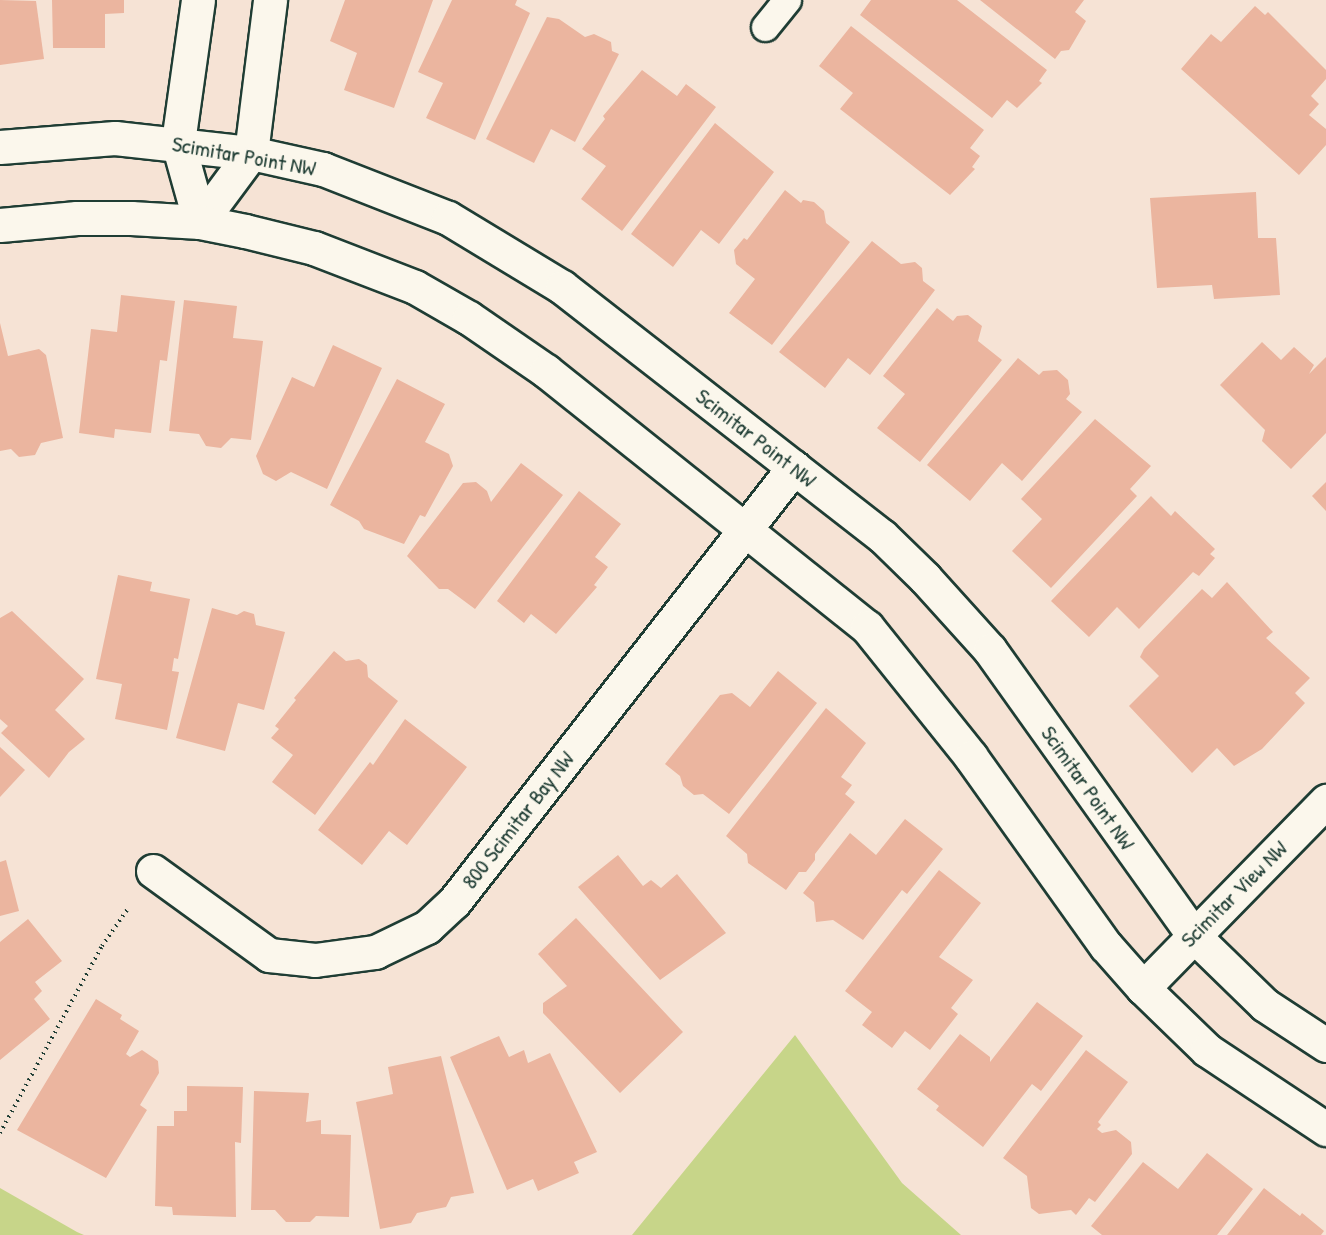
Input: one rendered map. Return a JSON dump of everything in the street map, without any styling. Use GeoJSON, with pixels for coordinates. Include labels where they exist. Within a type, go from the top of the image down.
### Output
{"type":"FeatureCollection","features":[{"type":"Feature","properties":{"kind":"street"},"geometry":{"type":"LineString","coordinates":[[198,0],[178,143],[200,222]]}},
{"type":"Feature","properties":{"kind":"street"},"geometry":{"type":"LineString","coordinates":[[200,222],[251,153],[270,0]]}},
{"type":"Feature","properties":{"kind":"street","name":"Scimitar Point NW"},"geometry":{"type":"LineString","coordinates":[[0,147],[115,138],[178,143],[251,153],[323,169],[448,218],[508,252],[562,287],[882,536],[960,614],[990,650],[1193,935],[1265,1005],[1326,1045]]}},
{"type":"Feature","properties":{"kind":"street"},"geometry":{"type":"LineString","coordinates":[[0,225],[77,218],[200,222],[314,248],[415,287],[469,318],[546,371],[867,627],[971,757],[1106,946],[1143,988],[1207,1050],[1326,1129]]}},
{"type":"Feature","properties":{"kind":"street","name":"800 Scimitar Bay NW"},"geometry":{"type":"LineString","coordinates":[[153,871],[269,955],[315,960],[375,952],[427,927],[454,902],[794,467]]}},
{"type":"Feature","properties":{"kind":"street","name":"Scimitar View NW"},"geometry":{"type":"LineString","coordinates":[[1143,988],[1326,801]]}},
{"type":"Feature","properties":{"kind":"lane"},"geometry":{"type":"LineString","coordinates":[[765,27],[787,0]]}},
{"type":"Feature","properties":{"kind":"path"},"geometry":{"type":"LineString","coordinates":[[0,1133],[102,946],[153,871]]}},
{"type":"Feature","properties":{"kind":"green space"},"geometry":{"type":"Polygon","coordinates":[[[795,1035],[902,1183],[961,1235],[632,1235],[795,1035]]]}},
{"type":"Feature","properties":{"kind":"green space"},"geometry":{"type":"Polygon","coordinates":[[[0,1188],[77,1232],[84,1235],[0,1235],[0,1188]]]}},
{"type":"Feature","properties":{"kind":"building"},"geometry":{"type":"Polygon","coordinates":[[[0,0],[36,1],[44,59],[0,65],[0,0]]]}},
{"type":"Feature","properties":{"kind":"building"},"geometry":{"type":"Polygon","coordinates":[[[52,0],[124,0],[124,13],[105,14],[105,48],[53,48],[52,0]]]}},
{"type":"Feature","properties":{"kind":"building"},"geometry":{"type":"Polygon","coordinates":[[[345,0],[433,0],[394,108],[344,90],[357,53],[330,41],[345,0]]]}},
{"type":"Feature","properties":{"kind":"building"},"geometry":{"type":"Polygon","coordinates":[[[452,0],[517,0],[515,5],[530,13],[475,140],[426,118],[443,83],[418,72],[452,0]]]}},
{"type":"Feature","properties":{"kind":"building"},"geometry":{"type":"Polygon","coordinates":[[[871,0],[957,0],[1047,70],[1039,81],[1042,83],[1017,108],[1007,100],[992,118],[860,15],[871,0]]]}},
{"type":"Feature","properties":{"kind":"building"},"geometry":{"type":"Polygon","coordinates":[[[980,0],[1084,0],[1075,12],[1086,21],[1069,50],[1061,51],[1055,59],[980,0]]]}},
{"type":"Feature","properties":{"kind":"building"},"geometry":{"type":"Polygon","coordinates":[[[1255,6],[1265,15],[1268,12],[1326,70],[1326,79],[1311,96],[1319,104],[1309,115],[1326,129],[1326,145],[1299,175],[1181,69],[1211,34],[1221,42],[1255,6]]]}},
{"type":"Feature","properties":{"kind":"building"},"geometry":{"type":"Polygon","coordinates":[[[547,17],[559,19],[585,37],[594,34],[611,42],[612,51],[619,54],[575,142],[551,129],[534,163],[486,139],[547,17]]]}},
{"type":"Feature","properties":{"kind":"building"},"geometry":{"type":"Polygon","coordinates":[[[851,26],[984,130],[970,148],[980,156],[972,167],[975,169],[950,195],[840,109],[853,93],[819,66],[851,26]]]}},
{"type":"Feature","properties":{"kind":"building"},"geometry":{"type":"Polygon","coordinates":[[[642,70],[677,96],[686,84],[716,107],[622,231],[581,199],[606,166],[582,149],[605,119],[603,116],[642,70]]]}},
{"type":"Feature","properties":{"kind":"building"},"geometry":{"type":"Polygon","coordinates":[[[715,123],[774,172],[719,244],[701,230],[673,267],[631,234],[715,123]]]}},
{"type":"Feature","properties":{"kind":"building"},"geometry":{"type":"Polygon","coordinates":[[[785,190],[801,203],[803,200],[814,202],[824,211],[826,223],[850,242],[772,345],[729,313],[755,279],[736,264],[734,250],[744,238],[747,240],[785,190]]]}},
{"type":"Feature","properties":{"kind":"building"},"geometry":{"type":"Polygon","coordinates":[[[1256,192],[1258,238],[1276,238],[1280,295],[1214,299],[1212,285],[1157,288],[1150,198],[1256,192]]]}},
{"type":"Feature","properties":{"kind":"building"},"geometry":{"type":"Polygon","coordinates":[[[872,241],[901,264],[915,262],[922,268],[923,281],[935,290],[870,375],[848,358],[825,388],[779,352],[872,241]]]}},
{"type":"Feature","properties":{"kind":"building"},"geometry":{"type":"Polygon","coordinates":[[[121,295],[175,301],[167,361],[160,360],[151,433],[115,429],[114,438],[79,433],[91,329],[117,332],[121,295]]]}},
{"type":"Feature","properties":{"kind":"building"},"geometry":{"type":"Polygon","coordinates":[[[184,300],[237,306],[233,338],[263,341],[251,440],[231,438],[221,448],[206,446],[199,434],[169,431],[184,300]]]}},
{"type":"Feature","properties":{"kind":"building"},"geometry":{"type":"Polygon","coordinates":[[[937,308],[953,321],[957,316],[968,315],[982,326],[978,341],[1002,360],[920,462],[877,428],[905,394],[883,376],[937,308]]]}},
{"type":"Feature","properties":{"kind":"building"},"geometry":{"type":"Polygon","coordinates":[[[0,323],[8,356],[39,349],[46,355],[63,438],[41,443],[35,455],[19,457],[11,449],[0,451],[0,323]]]}},
{"type":"Feature","properties":{"kind":"building"},"geometry":{"type":"Polygon","coordinates":[[[1262,342],[1281,360],[1294,347],[1314,365],[1309,374],[1326,357],[1326,433],[1291,469],[1262,441],[1265,430],[1220,385],[1262,342]]]}},
{"type":"Feature","properties":{"kind":"building"},"geometry":{"type":"Polygon","coordinates":[[[333,345],[382,368],[327,489],[291,472],[276,481],[263,474],[256,456],[292,377],[314,387],[333,345]]]}},
{"type":"Feature","properties":{"kind":"building"},"geometry":{"type":"Polygon","coordinates":[[[1018,358],[1039,375],[1043,371],[1057,370],[1068,380],[1070,394],[1066,399],[1082,412],[1022,481],[1002,463],[970,501],[927,465],[1018,358]]]}},
{"type":"Feature","properties":{"kind":"building"},"geometry":{"type":"Polygon","coordinates":[[[397,379],[445,404],[425,442],[449,454],[453,466],[425,517],[420,515],[404,544],[364,529],[359,521],[330,505],[397,379]]]}},
{"type":"Feature","properties":{"kind":"building"},"geometry":{"type":"Polygon","coordinates":[[[1095,419],[1151,466],[1130,489],[1137,496],[1051,588],[1012,551],[1042,519],[1021,499],[1095,419]]]}},
{"type":"Feature","properties":{"kind":"building"},"geometry":{"type":"Polygon","coordinates":[[[521,463],[563,495],[475,609],[448,589],[439,589],[407,556],[463,483],[476,482],[487,491],[491,502],[521,463]]]}},
{"type":"Feature","properties":{"kind":"building"},"geometry":{"type":"Polygon","coordinates":[[[1326,482],[1326,511],[1312,496],[1326,482]]]}},
{"type":"Feature","properties":{"kind":"building"},"geometry":{"type":"Polygon","coordinates":[[[579,491],[621,524],[595,557],[608,567],[594,585],[597,587],[556,634],[531,614],[524,623],[497,601],[579,491]]]}},
{"type":"Feature","properties":{"kind":"building"},"geometry":{"type":"Polygon","coordinates":[[[1151,496],[1171,516],[1175,511],[1215,549],[1210,554],[1215,558],[1199,576],[1193,572],[1139,629],[1117,607],[1089,637],[1051,601],[1151,496]]]}},
{"type":"Feature","properties":{"kind":"building"},"geometry":{"type":"Polygon","coordinates":[[[118,575],[152,582],[150,591],[190,599],[178,659],[174,658],[172,671],[179,672],[167,730],[115,719],[122,684],[96,679],[118,575]]]}},
{"type":"Feature","properties":{"kind":"building"},"geometry":{"type":"Polygon","coordinates":[[[1227,582],[1273,632],[1266,638],[1310,678],[1295,693],[1305,703],[1262,749],[1234,766],[1217,748],[1192,773],[1129,706],[1159,676],[1140,657],[1144,649],[1202,589],[1212,598],[1227,582]]]}},
{"type":"Feature","properties":{"kind":"building"},"geometry":{"type":"Polygon","coordinates":[[[212,608],[237,615],[244,611],[254,614],[256,625],[285,632],[264,710],[238,703],[225,751],[176,738],[212,608]]]}},
{"type":"Feature","properties":{"kind":"building"},"geometry":{"type":"Polygon","coordinates":[[[12,611],[84,679],[55,710],[85,739],[69,752],[49,778],[1,733],[8,726],[0,719],[0,618],[12,611]]]}},
{"type":"Feature","properties":{"kind":"building"},"geometry":{"type":"Polygon","coordinates":[[[334,651],[346,661],[359,659],[367,665],[368,677],[398,701],[315,815],[272,782],[293,755],[271,738],[279,729],[275,726],[296,700],[294,698],[334,651]]]}},
{"type":"Feature","properties":{"kind":"building"},"geometry":{"type":"Polygon","coordinates":[[[778,671],[817,703],[729,814],[703,794],[694,795],[683,786],[680,776],[665,764],[720,695],[732,693],[750,707],[778,671]]]}},
{"type":"Feature","properties":{"kind":"building"},"geometry":{"type":"Polygon","coordinates":[[[826,708],[866,743],[841,777],[852,785],[845,794],[855,802],[815,854],[815,860],[806,872],[799,872],[786,890],[748,863],[747,854],[726,836],[826,708]]]}},
{"type":"Feature","properties":{"kind":"building"},"geometry":{"type":"Polygon","coordinates":[[[405,719],[467,767],[407,845],[389,831],[362,865],[318,830],[370,762],[373,765],[405,719]]]}},
{"type":"Feature","properties":{"kind":"building"},"geometry":{"type":"Polygon","coordinates":[[[0,747],[25,770],[0,797],[0,747]]]}},
{"type":"Feature","properties":{"kind":"building"},"geometry":{"type":"Polygon","coordinates":[[[905,819],[943,849],[907,894],[902,890],[863,940],[833,920],[816,922],[814,902],[803,893],[850,833],[876,855],[905,819]]]}},
{"type":"Feature","properties":{"kind":"building"},"geometry":{"type":"Polygon","coordinates":[[[618,855],[643,886],[651,880],[661,888],[677,874],[726,933],[660,980],[578,887],[618,855]]]}},
{"type":"Feature","properties":{"kind":"building"},"geometry":{"type":"Polygon","coordinates":[[[6,860],[19,911],[0,916],[0,862],[6,860]]]}},
{"type":"Feature","properties":{"kind":"building"},"geometry":{"type":"Polygon","coordinates":[[[939,870],[981,903],[939,957],[973,980],[951,1008],[958,1014],[930,1050],[905,1031],[892,1048],[862,1025],[872,1012],[845,991],[939,870]]]}},
{"type":"Feature","properties":{"kind":"building"},"geometry":{"type":"Polygon","coordinates":[[[576,918],[683,1032],[620,1093],[543,1013],[543,1003],[567,986],[538,954],[576,918]]]}},
{"type":"Feature","properties":{"kind":"building"},"geometry":{"type":"Polygon","coordinates":[[[28,919],[62,961],[35,982],[42,991],[34,999],[50,1019],[0,1060],[0,942],[28,919]]]}},
{"type":"Feature","properties":{"kind":"building"},"geometry":{"type":"Polygon","coordinates":[[[96,999],[122,1015],[120,1019],[139,1031],[126,1054],[130,1057],[142,1050],[158,1061],[159,1073],[140,1105],[147,1110],[106,1178],[17,1130],[96,999]]]}},
{"type":"Feature","properties":{"kind":"building"},"geometry":{"type":"Polygon","coordinates":[[[1037,1002],[1083,1036],[1041,1091],[1032,1084],[983,1147],[936,1110],[939,1106],[917,1089],[960,1034],[990,1057],[990,1062],[1037,1002]]]}},
{"type":"Feature","properties":{"kind":"building"},"geometry":{"type":"Polygon","coordinates":[[[499,1036],[509,1057],[524,1050],[528,1063],[550,1053],[597,1152],[574,1162],[579,1173],[538,1191],[533,1179],[507,1190],[450,1057],[499,1036]]]}},
{"type":"Feature","properties":{"kind":"building"},"geometry":{"type":"Polygon","coordinates":[[[1086,1050],[1128,1082],[1098,1122],[1101,1125],[1097,1129],[1102,1133],[1116,1130],[1131,1142],[1132,1154],[1095,1202],[1089,1198],[1076,1215],[1071,1210],[1039,1214],[1031,1208],[1027,1176],[1003,1158],[1086,1050]]]}},
{"type":"Feature","properties":{"kind":"building"},"geometry":{"type":"Polygon","coordinates":[[[441,1056],[474,1193],[451,1197],[446,1207],[417,1213],[411,1223],[380,1229],[356,1102],[393,1094],[388,1067],[441,1056]]]}},
{"type":"Feature","properties":{"kind":"building"},"geometry":{"type":"Polygon","coordinates":[[[187,1086],[243,1087],[241,1143],[235,1142],[236,1217],[173,1215],[172,1207],[155,1206],[157,1126],[174,1126],[174,1111],[187,1111],[187,1086]]]}},
{"type":"Feature","properties":{"kind":"building"},"geometry":{"type":"Polygon","coordinates":[[[254,1091],[309,1093],[306,1122],[321,1120],[321,1134],[351,1135],[349,1217],[316,1216],[310,1222],[286,1222],[275,1210],[251,1210],[254,1091]]]}},
{"type":"Feature","properties":{"kind":"building"},"geometry":{"type":"Polygon","coordinates":[[[1207,1153],[1253,1189],[1217,1235],[1102,1235],[1091,1226],[1143,1162],[1178,1189],[1207,1153]]]}},
{"type":"Feature","properties":{"kind":"building"},"geometry":{"type":"Polygon","coordinates":[[[1264,1188],[1300,1216],[1302,1213],[1324,1231],[1321,1235],[1227,1235],[1264,1188]]]}}]}
